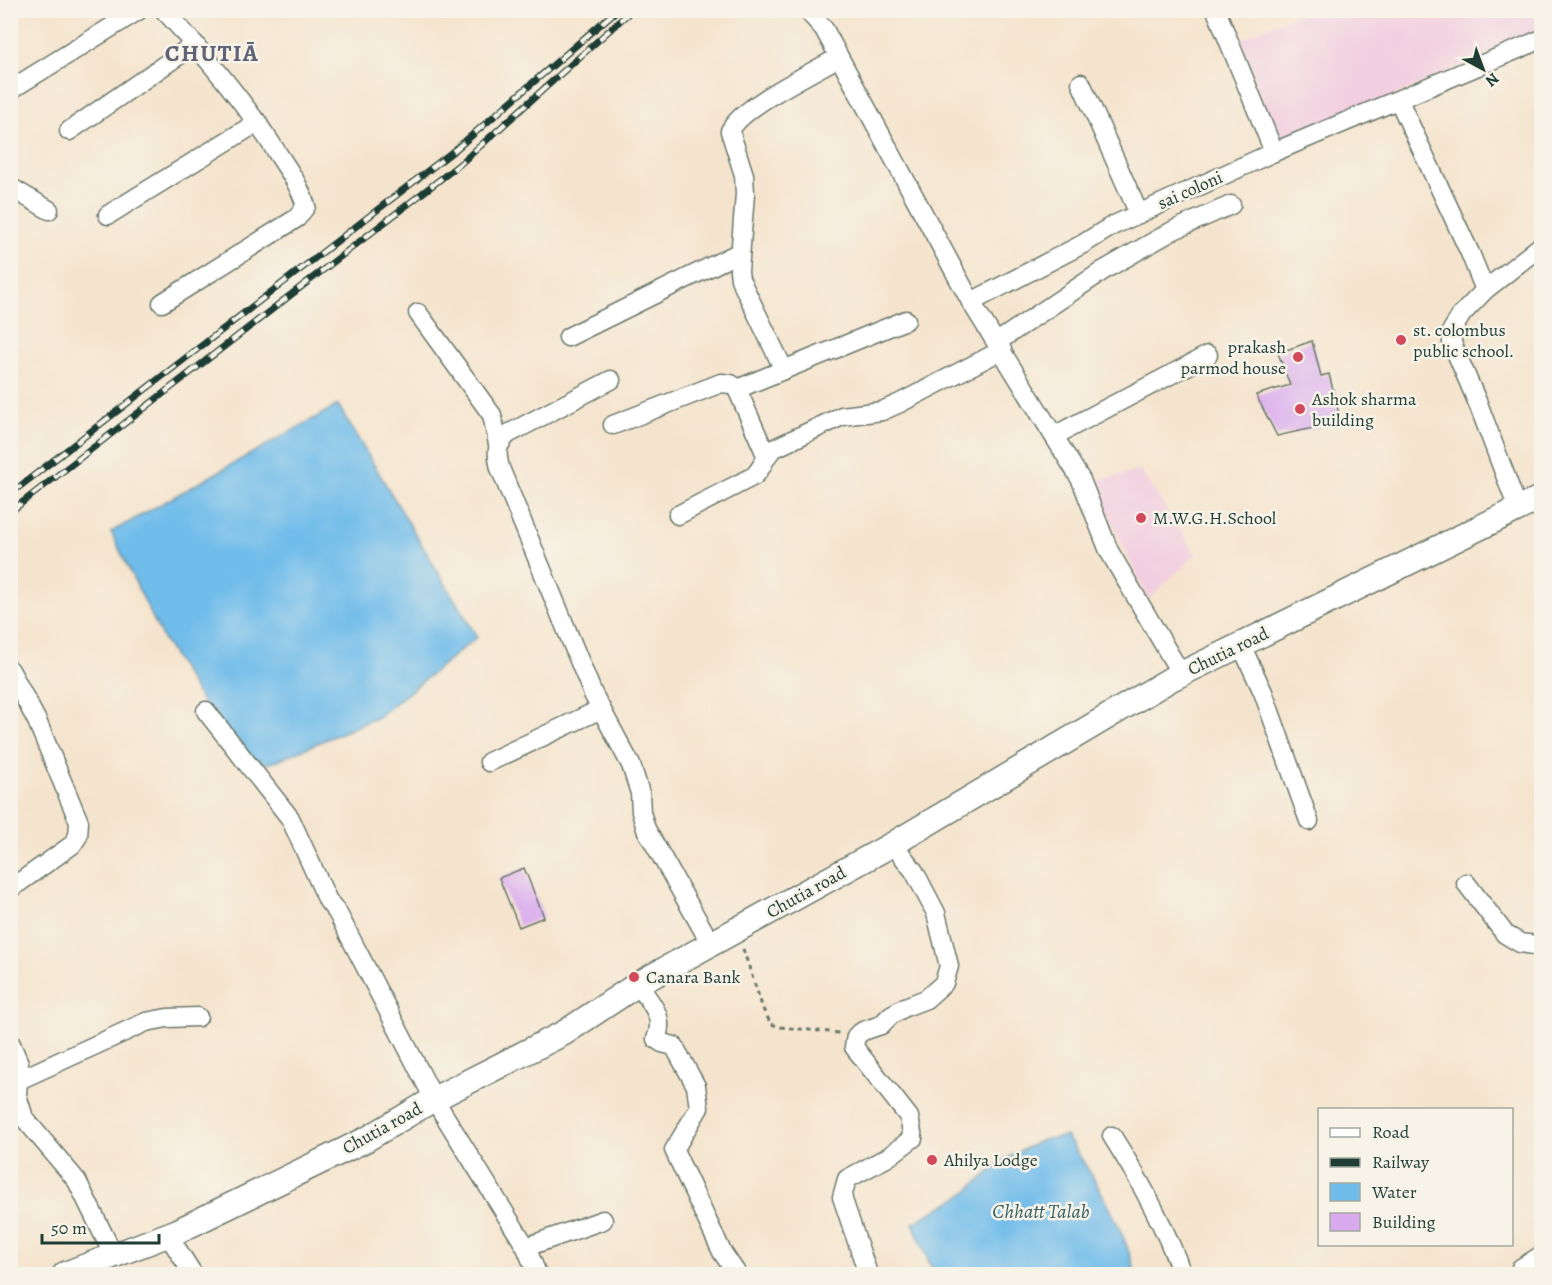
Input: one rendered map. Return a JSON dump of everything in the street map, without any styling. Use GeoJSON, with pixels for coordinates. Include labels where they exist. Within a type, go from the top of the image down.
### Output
{"type":"FeatureCollection","features":[{"type":"Feature","properties":{"kind":"street"},"geometry":{"type":"LineString","coordinates":[[10,90],[139,10]]}},
{"type":"Feature","properties":{"kind":"street"},"geometry":{"type":"LineString","coordinates":[[162,303],[297,218],[306,206],[301,190],[258,122],[195,44],[164,10]]}},
{"type":"Feature","properties":{"kind":"street"},"geometry":{"type":"LineString","coordinates":[[807,10],[824,29],[971,302],[1081,480],[1109,551],[1181,674]]}},
{"type":"Feature","properties":{"kind":"street"},"geometry":{"type":"LineString","coordinates":[[1216,10],[1274,152]]}},
{"type":"Feature","properties":{"kind":"street","name":"sai coloni"},"geometry":{"type":"LineString","coordinates":[[971,302],[1083,244],[1112,226],[1274,152],[1542,39]]}},
{"type":"Feature","properties":{"kind":"street"},"geometry":{"type":"LineString","coordinates":[[69,130],[195,44]]}},
{"type":"Feature","properties":{"kind":"street"},"geometry":{"type":"LineString","coordinates":[[784,370],[743,285],[739,271],[745,194],[744,175],[730,138],[730,131],[734,123],[747,111],[839,57]]}},
{"type":"Feature","properties":{"kind":"street"},"geometry":{"type":"LineString","coordinates":[[1081,83],[1139,214]]}},
{"type":"Feature","properties":{"kind":"street"},"geometry":{"type":"LineString","coordinates":[[1399,101],[1485,290]]}},
{"type":"Feature","properties":{"kind":"street"},"geometry":{"type":"LineString","coordinates":[[108,215],[258,122]]}},
{"type":"Feature","properties":{"kind":"street"},"geometry":{"type":"LineString","coordinates":[[10,187],[49,210]]}},
{"type":"Feature","properties":{"kind":"street"},"geometry":{"type":"LineString","coordinates":[[678,515],[754,476],[760,470],[766,455],[773,449],[842,416],[882,411],[900,403],[999,346],[1121,260],[1174,230],[1231,205]]}},
{"type":"Feature","properties":{"kind":"street"},"geometry":{"type":"LineString","coordinates":[[1518,508],[1452,343],[1452,330],[1462,314],[1485,290],[1542,245]]}},
{"type":"Feature","properties":{"kind":"street"},"geometry":{"type":"LineString","coordinates":[[568,337],[740,252]]}},
{"type":"Feature","properties":{"kind":"street"},"geometry":{"type":"LineString","coordinates":[[418,313],[492,415],[498,444],[496,454],[500,468],[584,672],[631,765],[640,793],[641,812],[646,830],[711,944]]}},
{"type":"Feature","properties":{"kind":"street"},"geometry":{"type":"LineString","coordinates":[[737,389],[906,320]]}},
{"type":"Feature","properties":{"kind":"street"},"geometry":{"type":"LineString","coordinates":[[1054,436],[1208,355]]}},
{"type":"Feature","properties":{"kind":"street"},"geometry":{"type":"LineString","coordinates":[[498,444],[508,435],[611,380]]}},
{"type":"Feature","properties":{"kind":"street"},"geometry":{"type":"LineString","coordinates":[[613,425],[721,383],[731,384],[737,389],[766,455]]}},
{"type":"Feature","properties":{"kind":"street","name":"Chutia road"},"geometry":{"type":"LineString","coordinates":[[65,1275],[168,1235],[367,1139],[434,1099],[564,1033],[638,984],[893,844],[1181,674],[1542,497]]}},
{"type":"Feature","properties":{"kind":"street"},"geometry":{"type":"LineString","coordinates":[[1241,645],[1263,692],[1309,821]]}},
{"type":"Feature","properties":{"kind":"street"},"geometry":{"type":"LineString","coordinates":[[10,670],[37,721],[79,822],[78,836],[72,845],[10,889]]}},
{"type":"Feature","properties":{"kind":"street"},"geometry":{"type":"LineString","coordinates":[[489,762],[601,709]]}},
{"type":"Feature","properties":{"kind":"street"},"geometry":{"type":"LineString","coordinates":[[206,711],[290,818],[328,901],[337,912],[434,1099],[526,1247],[537,1275]]}},
{"type":"Feature","properties":{"kind":"street"},"geometry":{"type":"LineString","coordinates":[[868,1275],[842,1197],[846,1179],[888,1157],[913,1138],[909,1117],[854,1047],[856,1036],[881,1025],[891,1015],[905,1007],[926,999],[944,983],[949,966],[936,914],[914,871],[893,844]]}},
{"type":"Feature","properties":{"kind":"street"},"geometry":{"type":"LineString","coordinates":[[1466,883],[1505,934],[1520,943],[1542,946]]}},
{"type":"Feature","properties":{"kind":"street"},"geometry":{"type":"LineString","coordinates":[[638,984],[656,1011],[661,1028],[656,1039],[674,1046],[696,1086],[699,1108],[674,1150],[722,1252],[737,1275]]}},
{"type":"Feature","properties":{"kind":"street"},"geometry":{"type":"LineString","coordinates":[[19,1080],[146,1023],[166,1018],[198,1017]]}},
{"type":"Feature","properties":{"kind":"street"},"geometry":{"type":"LineString","coordinates":[[10,1042],[19,1063],[17,1095],[24,1118],[77,1181],[114,1256]]}},
{"type":"Feature","properties":{"kind":"street"},"geometry":{"type":"LineString","coordinates":[[1112,1136],[1126,1158],[1174,1253],[1182,1275]]}},
{"type":"Feature","properties":{"kind":"street"},"geometry":{"type":"LineString","coordinates":[[526,1247],[603,1220]]}},
{"type":"Feature","properties":{"kind":"street"},"geometry":{"type":"LineString","coordinates":[[168,1235],[193,1275]]}},
{"type":"Feature","properties":{"kind":"street"},"geometry":{"type":"LineString","coordinates":[[1521,1268],[1542,1255]]}},
{"type":"Feature","properties":{"kind":"path"},"geometry":{"type":"LineString","coordinates":[[735,930],[763,1009],[771,1024],[856,1036]]}},
{"type":"Feature","properties":{"kind":"shaded area"},"geometry":{"type":"Polygon","coordinates":[[[1310,11],[1541,11],[1541,30],[1282,146],[1237,42],[1273,24],[1310,11]]]}},
{"type":"Feature","properties":{"kind":"shaded area","name":"M.W.G.H.School"},"geometry":{"type":"Polygon","coordinates":[[[1140,470],[1196,554],[1148,600],[1094,482],[1140,470]]]}},
{"type":"Feature","properties":{"kind":"water"},"geometry":{"type":"Polygon","coordinates":[[[338,405],[477,637],[378,717],[269,764],[233,751],[163,639],[111,532],[338,405]]]}},
{"type":"Feature","properties":{"kind":"water","name":"Chhatt Talab"},"geometry":{"type":"Polygon","coordinates":[[[1066,1136],[1107,1202],[1136,1274],[934,1274],[913,1223],[964,1194],[1005,1159],[1042,1140],[1066,1136]]]}},
{"type":"Feature","properties":{"kind":"building","name":"Ashok sharma building"},"geometry":{"type":"Polygon","coordinates":[[[1312,341],[1321,376],[1329,374],[1341,422],[1277,436],[1256,395],[1290,385],[1278,353],[1312,341]]]}},
{"type":"Feature","properties":{"kind":"building"},"geometry":{"type":"Polygon","coordinates":[[[524,868],[544,917],[519,927],[499,878],[524,868]]]}},
{"type":"Feature","properties":{"kind":"railway"},"geometry":{"type":"LineString","coordinates":[[10,494],[456,149],[617,10]]}},
{"type":"Feature","properties":{"kind":"railway"},"geometry":{"type":"LineString","coordinates":[[10,512],[460,164],[632,10]]}},
{"type":"Feature","properties":{"kind":"place","name":"st. colombus public school."},"geometry":{"type":"Point","coordinates":[1401,340]}},
{"type":"Feature","properties":{"kind":"place","name":"prakash parmod house"},"geometry":{"type":"Point","coordinates":[1298,357]}},
{"type":"Feature","properties":{"kind":"place","name":"Ashok sharma building"},"geometry":{"type":"Point","coordinates":[1300,409]}},
{"type":"Feature","properties":{"kind":"place","name":"M.W.G.H.School"},"geometry":{"type":"Point","coordinates":[1141,518]}},
{"type":"Feature","properties":{"kind":"place","name":"Canara Bank"},"geometry":{"type":"Point","coordinates":[634,977]}},
{"type":"Feature","properties":{"kind":"place","name":"Ahilya Lodge"},"geometry":{"type":"Point","coordinates":[932,1160]}},
{"type":"Feature","properties":{"kind":"district","name":"CHUTIĀ"},"geometry":{"type":"Point","coordinates":[212,53]}}]}
